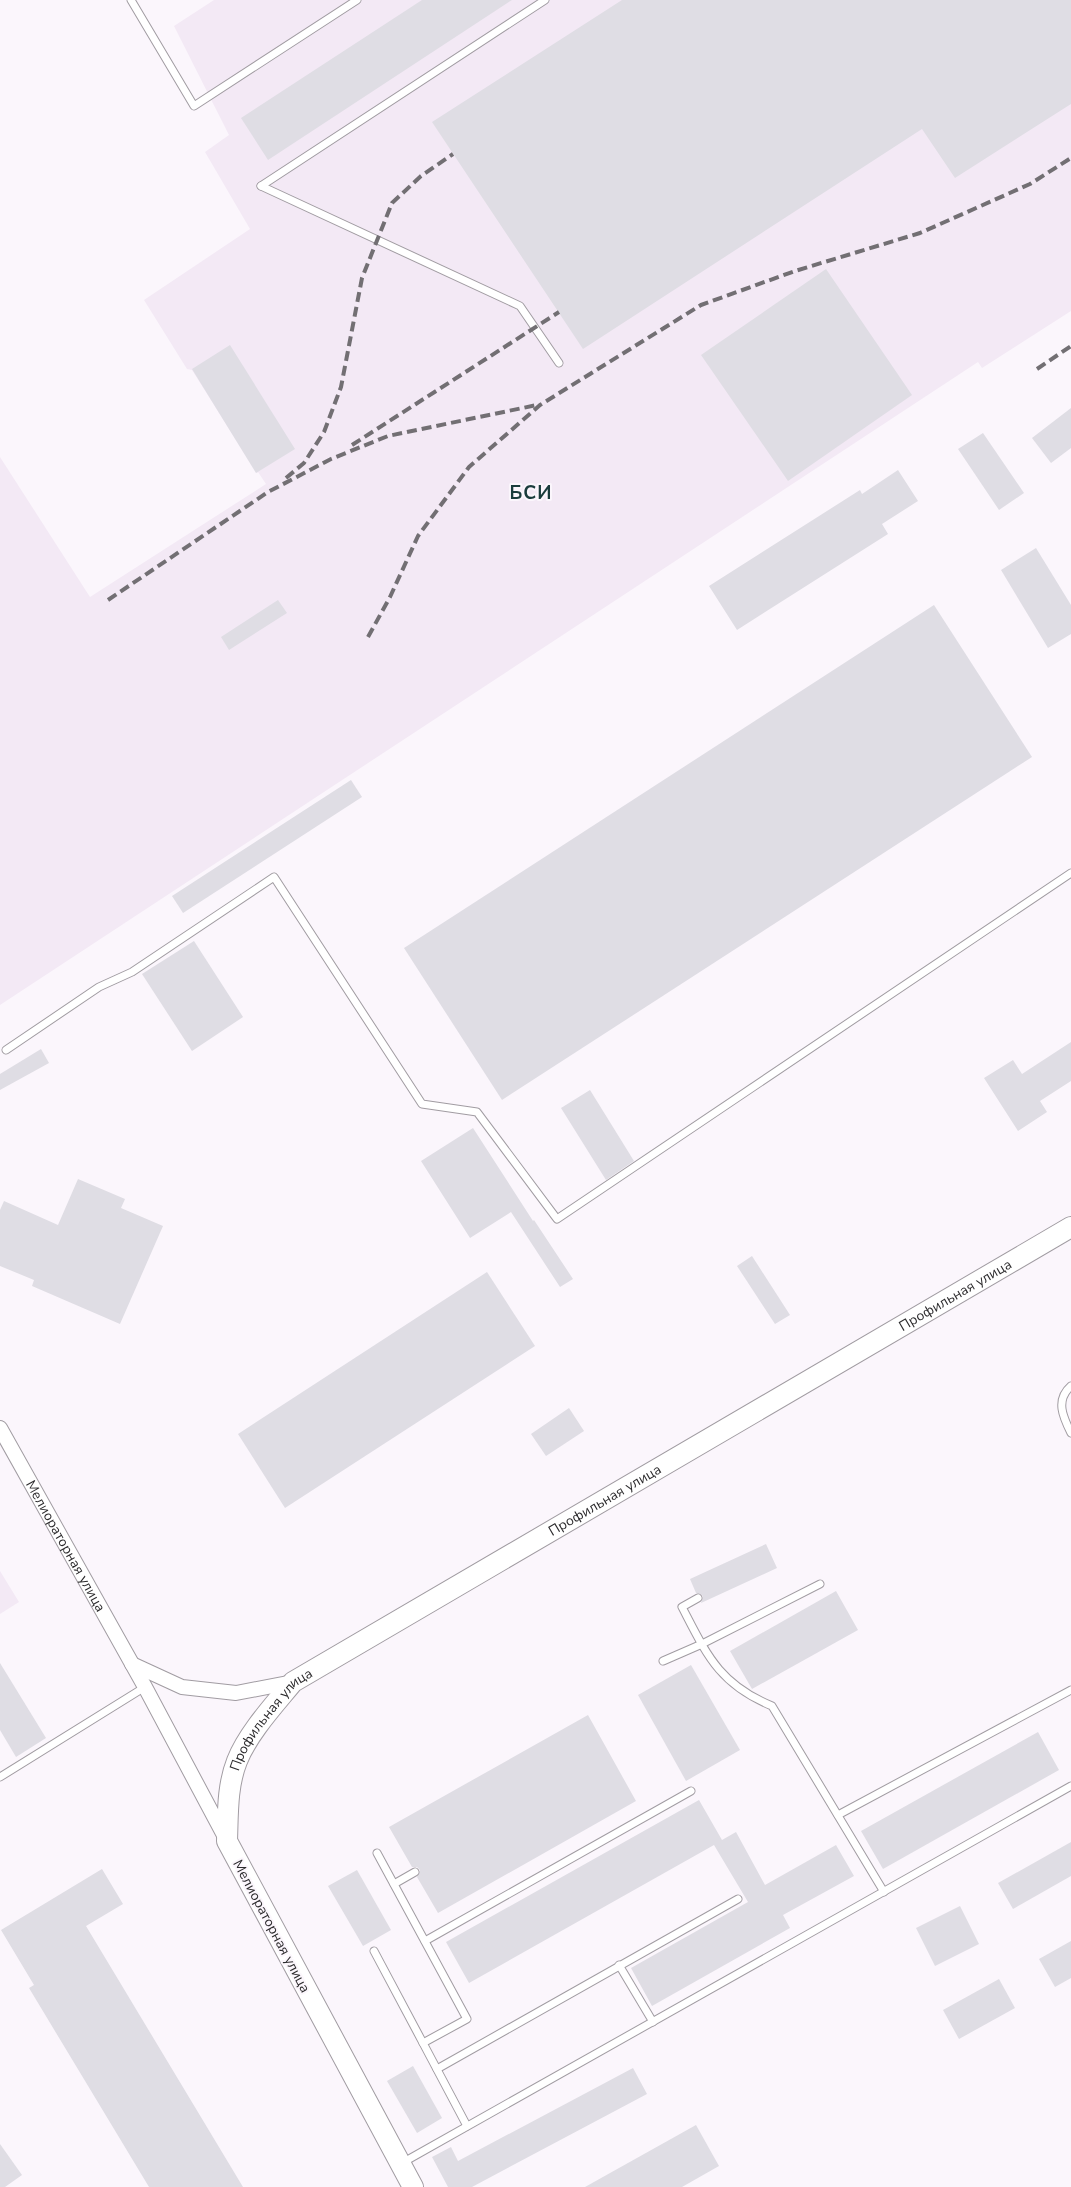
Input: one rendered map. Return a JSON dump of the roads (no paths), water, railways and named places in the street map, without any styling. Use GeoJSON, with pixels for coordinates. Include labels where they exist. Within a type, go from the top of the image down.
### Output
{"type":"FeatureCollection","features":[{"type":"Feature","properties":{"kind":"street","name":"Профильная улица"},"geometry":{"type":"LineString","coordinates":[[227,1841],[229,1794],[237,1760],[262,1719],[293,1682],[1071,1227]]}},
{"type":"Feature","properties":{"kind":"street","name":"Мелиораторная улица"},"geometry":{"type":"LineString","coordinates":[[0,1428],[145,1687],[413,2187]]}},
{"type":"Feature","properties":{"kind":"street"},"geometry":{"type":"LineString","coordinates":[[132,1664],[182,1687],[236,1692],[293,1682]]}},
{"type":"Feature","properties":{"kind":"lane"},"geometry":{"type":"LineString","coordinates":[[131,0],[194,106],[357,0]]}},
{"type":"Feature","properties":{"kind":"lane"},"geometry":{"type":"LineString","coordinates":[[545,0],[261,186],[520,306],[559,363]]}},
{"type":"Feature","properties":{"kind":"lane"},"geometry":{"type":"LineString","coordinates":[[6,1050],[99,987],[132,972],[274,877],[422,1104],[477,1112],[557,1220],[1071,872]]}},
{"type":"Feature","properties":{"kind":"lane"},"geometry":{"type":"LineString","coordinates":[[1071,1386],[1067,1390],[1061,1408],[1062,1416],[1071,1433]]}},
{"type":"Feature","properties":{"kind":"lane"},"geometry":{"type":"LineString","coordinates":[[664,1661],[702,1644],[820,1584]]}},
{"type":"Feature","properties":{"kind":"lane"},"geometry":{"type":"LineString","coordinates":[[698,1598],[682,1607],[717,1670],[756,1700],[772,1706],[884,1892]]}},
{"type":"Feature","properties":{"kind":"lane"},"geometry":{"type":"LineString","coordinates":[[0,1777],[145,1687]]}},
{"type":"Feature","properties":{"kind":"lane"},"geometry":{"type":"LineString","coordinates":[[838,1815],[1071,1690]]}},
{"type":"Feature","properties":{"kind":"lane"},"geometry":{"type":"LineString","coordinates":[[400,2164],[1071,1786]]}},
{"type":"Feature","properties":{"kind":"lane"},"geometry":{"type":"LineString","coordinates":[[425,1941],[691,1791]]}},
{"type":"Feature","properties":{"kind":"lane"},"geometry":{"type":"LineString","coordinates":[[377,1853],[467,2019],[423,2043]]}},
{"type":"Feature","properties":{"kind":"lane"},"geometry":{"type":"LineString","coordinates":[[394,1884],[415,1872]]}},
{"type":"Feature","properties":{"kind":"lane"},"geometry":{"type":"LineString","coordinates":[[436,2068],[738,1899]]}},
{"type":"Feature","properties":{"kind":"lane"},"geometry":{"type":"LineString","coordinates":[[374,1951],[467,2126]]}},
{"type":"Feature","properties":{"kind":"lane"},"geometry":{"type":"LineString","coordinates":[[619,1965],[652,2022]]}},
{"type":"Feature","properties":{"kind":"railway"},"geometry":{"type":"LineString","coordinates":[[286,478],[304,463],[324,432],[341,387],[362,278],[392,203],[421,176],[453,154]]}},
{"type":"Feature","properties":{"kind":"railway"},"geometry":{"type":"LineString","coordinates":[[368,637],[390,597],[418,536],[469,467],[540,405],[701,305],[795,271],[920,233],[1030,184],[1071,158]]}},
{"type":"Feature","properties":{"kind":"railway"},"geometry":{"type":"LineString","coordinates":[[352,445],[559,312]]}},
{"type":"Feature","properties":{"kind":"railway"},"geometry":{"type":"LineString","coordinates":[[1037,369],[1071,346]]}},
{"type":"Feature","properties":{"kind":"railway"},"geometry":{"type":"LineString","coordinates":[[108,600],[268,492],[331,459],[388,436],[537,405]]}},
{"type":"Feature","properties":{"kind":"district","name":"БСИ"},"geometry":{"type":"Point","coordinates":[531,492]}}]}
